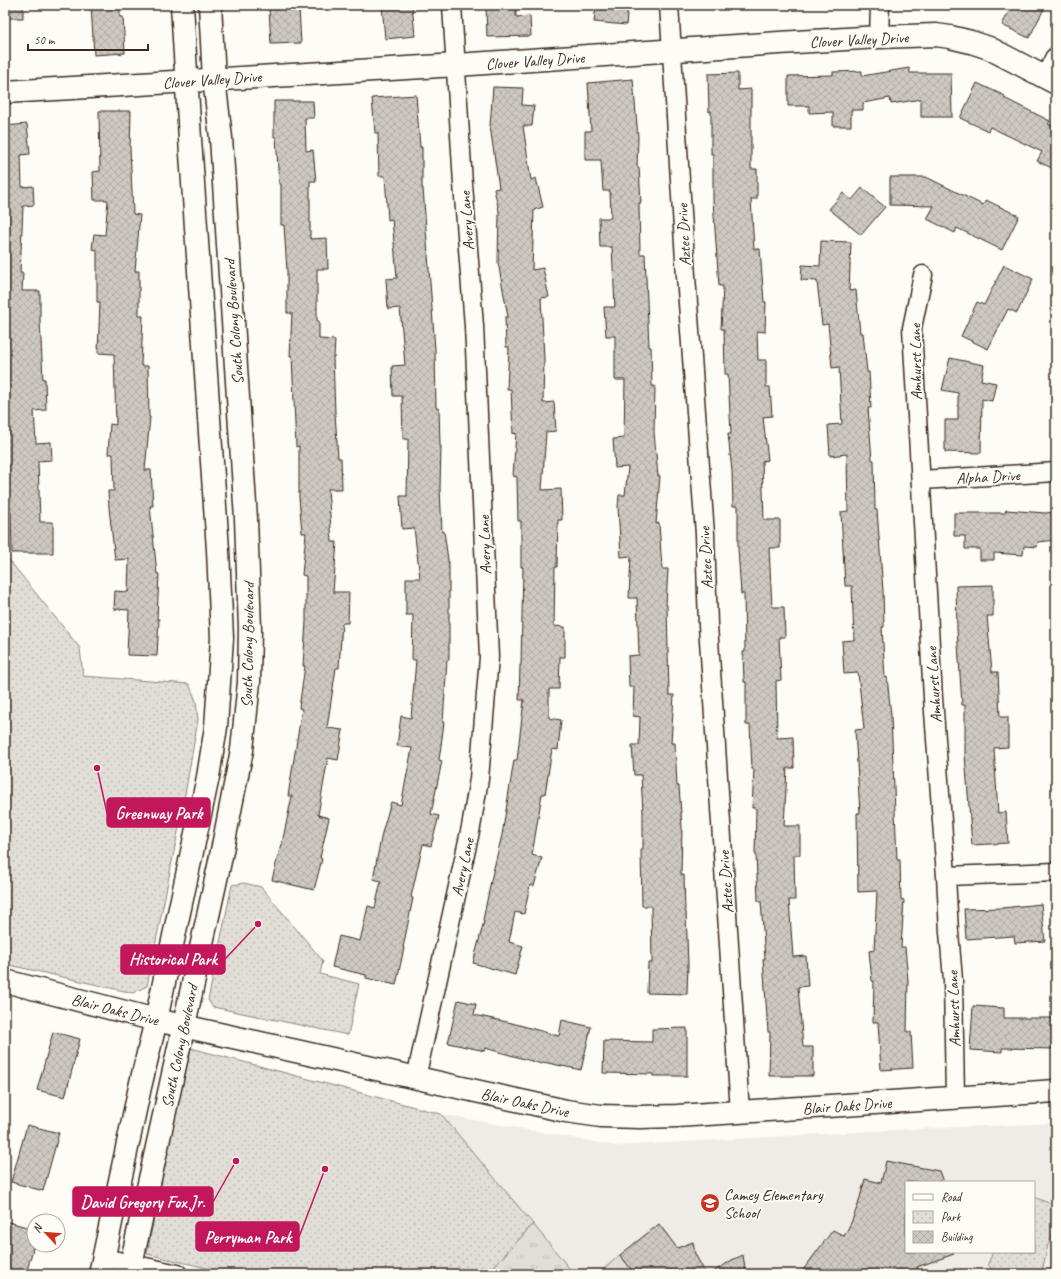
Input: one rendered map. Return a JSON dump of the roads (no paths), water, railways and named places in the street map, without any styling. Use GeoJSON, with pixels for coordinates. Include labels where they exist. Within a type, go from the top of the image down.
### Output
{"type":"FeatureCollection","features":[{"type":"Feature","properties":{"kind":"main road","name":"South Colony Boulevard"},"geometry":{"type":"LineString","coordinates":[[102,1266],[208,777],[216,727],[222,638],[218,550],[182,5]]}},
{"type":"Feature","properties":{"kind":"main road","name":"South Colony Boulevard"},"geometry":{"type":"LineString","coordinates":[[130,1269],[219,866],[242,750],[249,682],[250,629],[246,519],[221,138],[214,79],[210,5]]}},
{"type":"Feature","properties":{"kind":"main road","name":"Clover Valley Drive"},"geometry":{"type":"LineString","coordinates":[[5,92],[457,66],[878,37],[936,35],[971,42],[1053,73]]}},
{"type":"Feature","properties":{"kind":"main road","name":"Blair Oaks Drive"},"geometry":{"type":"LineString","coordinates":[[5,981],[156,1020],[566,1111],[601,1116],[647,1117],[1056,1092]]}},
{"type":"Feature","properties":{"kind":"street","name":"Avery Lane"},"geometry":{"type":"LineString","coordinates":[[416,1078],[471,827],[479,779],[489,657],[474,326],[463,184],[457,66],[452,5]]}},
{"type":"Feature","properties":{"kind":"street","name":"Aztec Drive"},"geometry":{"type":"LineString","coordinates":[[669,5],[740,1112]]}},
{"type":"Feature","properties":{"kind":"street"},"geometry":{"type":"LineString","coordinates":[[878,37],[880,5]]}},
{"type":"Feature","properties":{"kind":"street","name":"Amhurst Lane"},"geometry":{"type":"LineString","coordinates":[[923,275],[912,328],[933,698],[953,980],[955,1097]]}},
{"type":"Feature","properties":{"kind":"street","name":"Alpha Drive"},"geometry":{"type":"LineString","coordinates":[[921,480],[1056,472]]}},
{"type":"Feature","properties":{"kind":"street"},"geometry":{"type":"LineString","coordinates":[[946,876],[1056,872]]}},
{"type":"Feature","properties":{"kind":"street"},"geometry":{"type":"LineString","coordinates":[[102,1266],[178,1274]]}},
{"type":"Feature","properties":{"kind":"place","name":"Greenway Park"},"geometry":{"type":"Point","coordinates":[97,768]}},
{"type":"Feature","properties":{"kind":"place","name":"Historical Park"},"geometry":{"type":"Point","coordinates":[258,924]}},
{"type":"Feature","properties":{"kind":"place","name":"David Gregory Fox Jr."},"geometry":{"type":"Point","coordinates":[236,1161]}},
{"type":"Feature","properties":{"kind":"place","name":"Perryman Park"},"geometry":{"type":"Point","coordinates":[325,1169]}},
{"type":"Feature","properties":{"kind":"place","name":"Camey Elementary School"},"geometry":{"type":"Point","coordinates":[710,1203]}}]}
